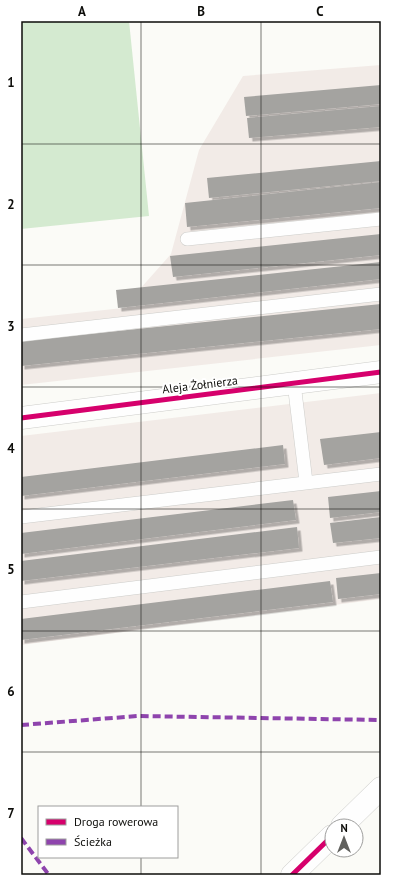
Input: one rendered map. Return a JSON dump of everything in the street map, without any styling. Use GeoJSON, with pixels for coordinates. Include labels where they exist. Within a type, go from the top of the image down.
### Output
{"type":"FeatureCollection","features":[{"type":"Feature","properties":{"kind":"street","name":"Aleja Żołnierza"},"geometry":{"type":"LineString","coordinates":[[21,418],[381,372]]}},
{"type":"Feature","properties":{"kind":"street"},"geometry":{"type":"LineString","coordinates":[[350,818],[381,788]]}},
{"type":"Feature","properties":{"kind":"street"},"geometry":{"type":"LineString","coordinates":[[292,875],[324,844]]}},
{"type":"Feature","properties":{"kind":"lane"},"geometry":{"type":"LineString","coordinates":[[186,239],[381,220]]}},
{"type":"Feature","properties":{"kind":"lane"},"geometry":{"type":"LineString","coordinates":[[21,335],[381,294]]}},
{"type":"Feature","properties":{"kind":"lane"},"geometry":{"type":"LineString","coordinates":[[294,383],[306,482]]}},
{"type":"Feature","properties":{"kind":"lane"},"geometry":{"type":"LineString","coordinates":[[21,517],[381,474]]}},
{"type":"Feature","properties":{"kind":"lane"},"geometry":{"type":"LineString","coordinates":[[21,602],[381,557]]}},
{"type":"Feature","properties":{"kind":"shaded area"},"geometry":{"type":"Polygon","coordinates":[[[381,65],[381,345],[21,385],[21,319],[123,308],[171,254],[199,150],[243,76],[381,65]]]}},
{"type":"Feature","properties":{"kind":"shaded area"},"geometry":{"type":"Polygon","coordinates":[[[381,393],[381,599],[21,645],[21,436],[381,393]]]}},
{"type":"Feature","properties":{"kind":"green space"},"geometry":{"type":"Polygon","coordinates":[[[21,21],[129,21],[149,216],[21,229],[21,21]]]}},
{"type":"Feature","properties":{"kind":"building"},"geometry":{"type":"Polygon","coordinates":[[[381,85],[381,104],[246,116],[244,97],[381,85]]]}},
{"type":"Feature","properties":{"kind":"building"},"geometry":{"type":"Polygon","coordinates":[[[381,106],[381,127],[249,138],[247,118],[381,106]]]}},
{"type":"Feature","properties":{"kind":"building"},"geometry":{"type":"Polygon","coordinates":[[[381,161],[381,181],[209,198],[207,178],[381,161]]]}},
{"type":"Feature","properties":{"kind":"building"},"geometry":{"type":"Polygon","coordinates":[[[381,182],[381,208],[187,227],[185,203],[381,182]]]}},
{"type":"Feature","properties":{"kind":"building"},"geometry":{"type":"Polygon","coordinates":[[[381,234],[381,255],[173,277],[170,256],[381,234]]]}},
{"type":"Feature","properties":{"kind":"building"},"geometry":{"type":"Polygon","coordinates":[[[381,262],[381,279],[118,308],[116,290],[381,262]]]}},
{"type":"Feature","properties":{"kind":"building"},"geometry":{"type":"Polygon","coordinates":[[[381,304],[381,329],[21,366],[21,341],[381,304]]]}},
{"type":"Feature","properties":{"kind":"building"},"geometry":{"type":"Polygon","coordinates":[[[381,432],[381,458],[324,465],[320,439],[381,432]]]}},
{"type":"Feature","properties":{"kind":"building"},"geometry":{"type":"Polygon","coordinates":[[[283,445],[285,464],[21,496],[21,477],[283,445]]]}},
{"type":"Feature","properties":{"kind":"building"},"geometry":{"type":"Polygon","coordinates":[[[381,491],[381,512],[330,518],[328,497],[381,491]]]}},
{"type":"Feature","properties":{"kind":"building"},"geometry":{"type":"Polygon","coordinates":[[[293,500],[296,520],[21,554],[21,533],[293,500]]]}},
{"type":"Feature","properties":{"kind":"building"},"geometry":{"type":"Polygon","coordinates":[[[381,517],[381,538],[333,543],[330,523],[381,517]]]}},
{"type":"Feature","properties":{"kind":"building"},"geometry":{"type":"Polygon","coordinates":[[[297,527],[299,548],[21,581],[21,561],[297,527]]]}},
{"type":"Feature","properties":{"kind":"building"},"geometry":{"type":"Polygon","coordinates":[[[381,573],[381,594],[338,599],[336,578],[381,573]]]}},
{"type":"Feature","properties":{"kind":"building"},"geometry":{"type":"Polygon","coordinates":[[[330,581],[333,602],[21,640],[21,619],[330,581]]]}},
{"type":"Feature","properties":{"kind":"marked path"},"geometry":{"type":"LineString","coordinates":[[21,725],[138,716],[381,720]]}},
{"type":"Feature","properties":{"kind":"marked path"},"geometry":{"type":"LineString","coordinates":[[21,838],[49,875]]}},
{"type":"Feature","properties":{"kind":"cycle path"},"geometry":{"type":"LineString","coordinates":[[21,418],[381,372]]}},
{"type":"Feature","properties":{"kind":"cycle path"},"geometry":{"type":"LineString","coordinates":[[292,875],[324,844]]}}]}
